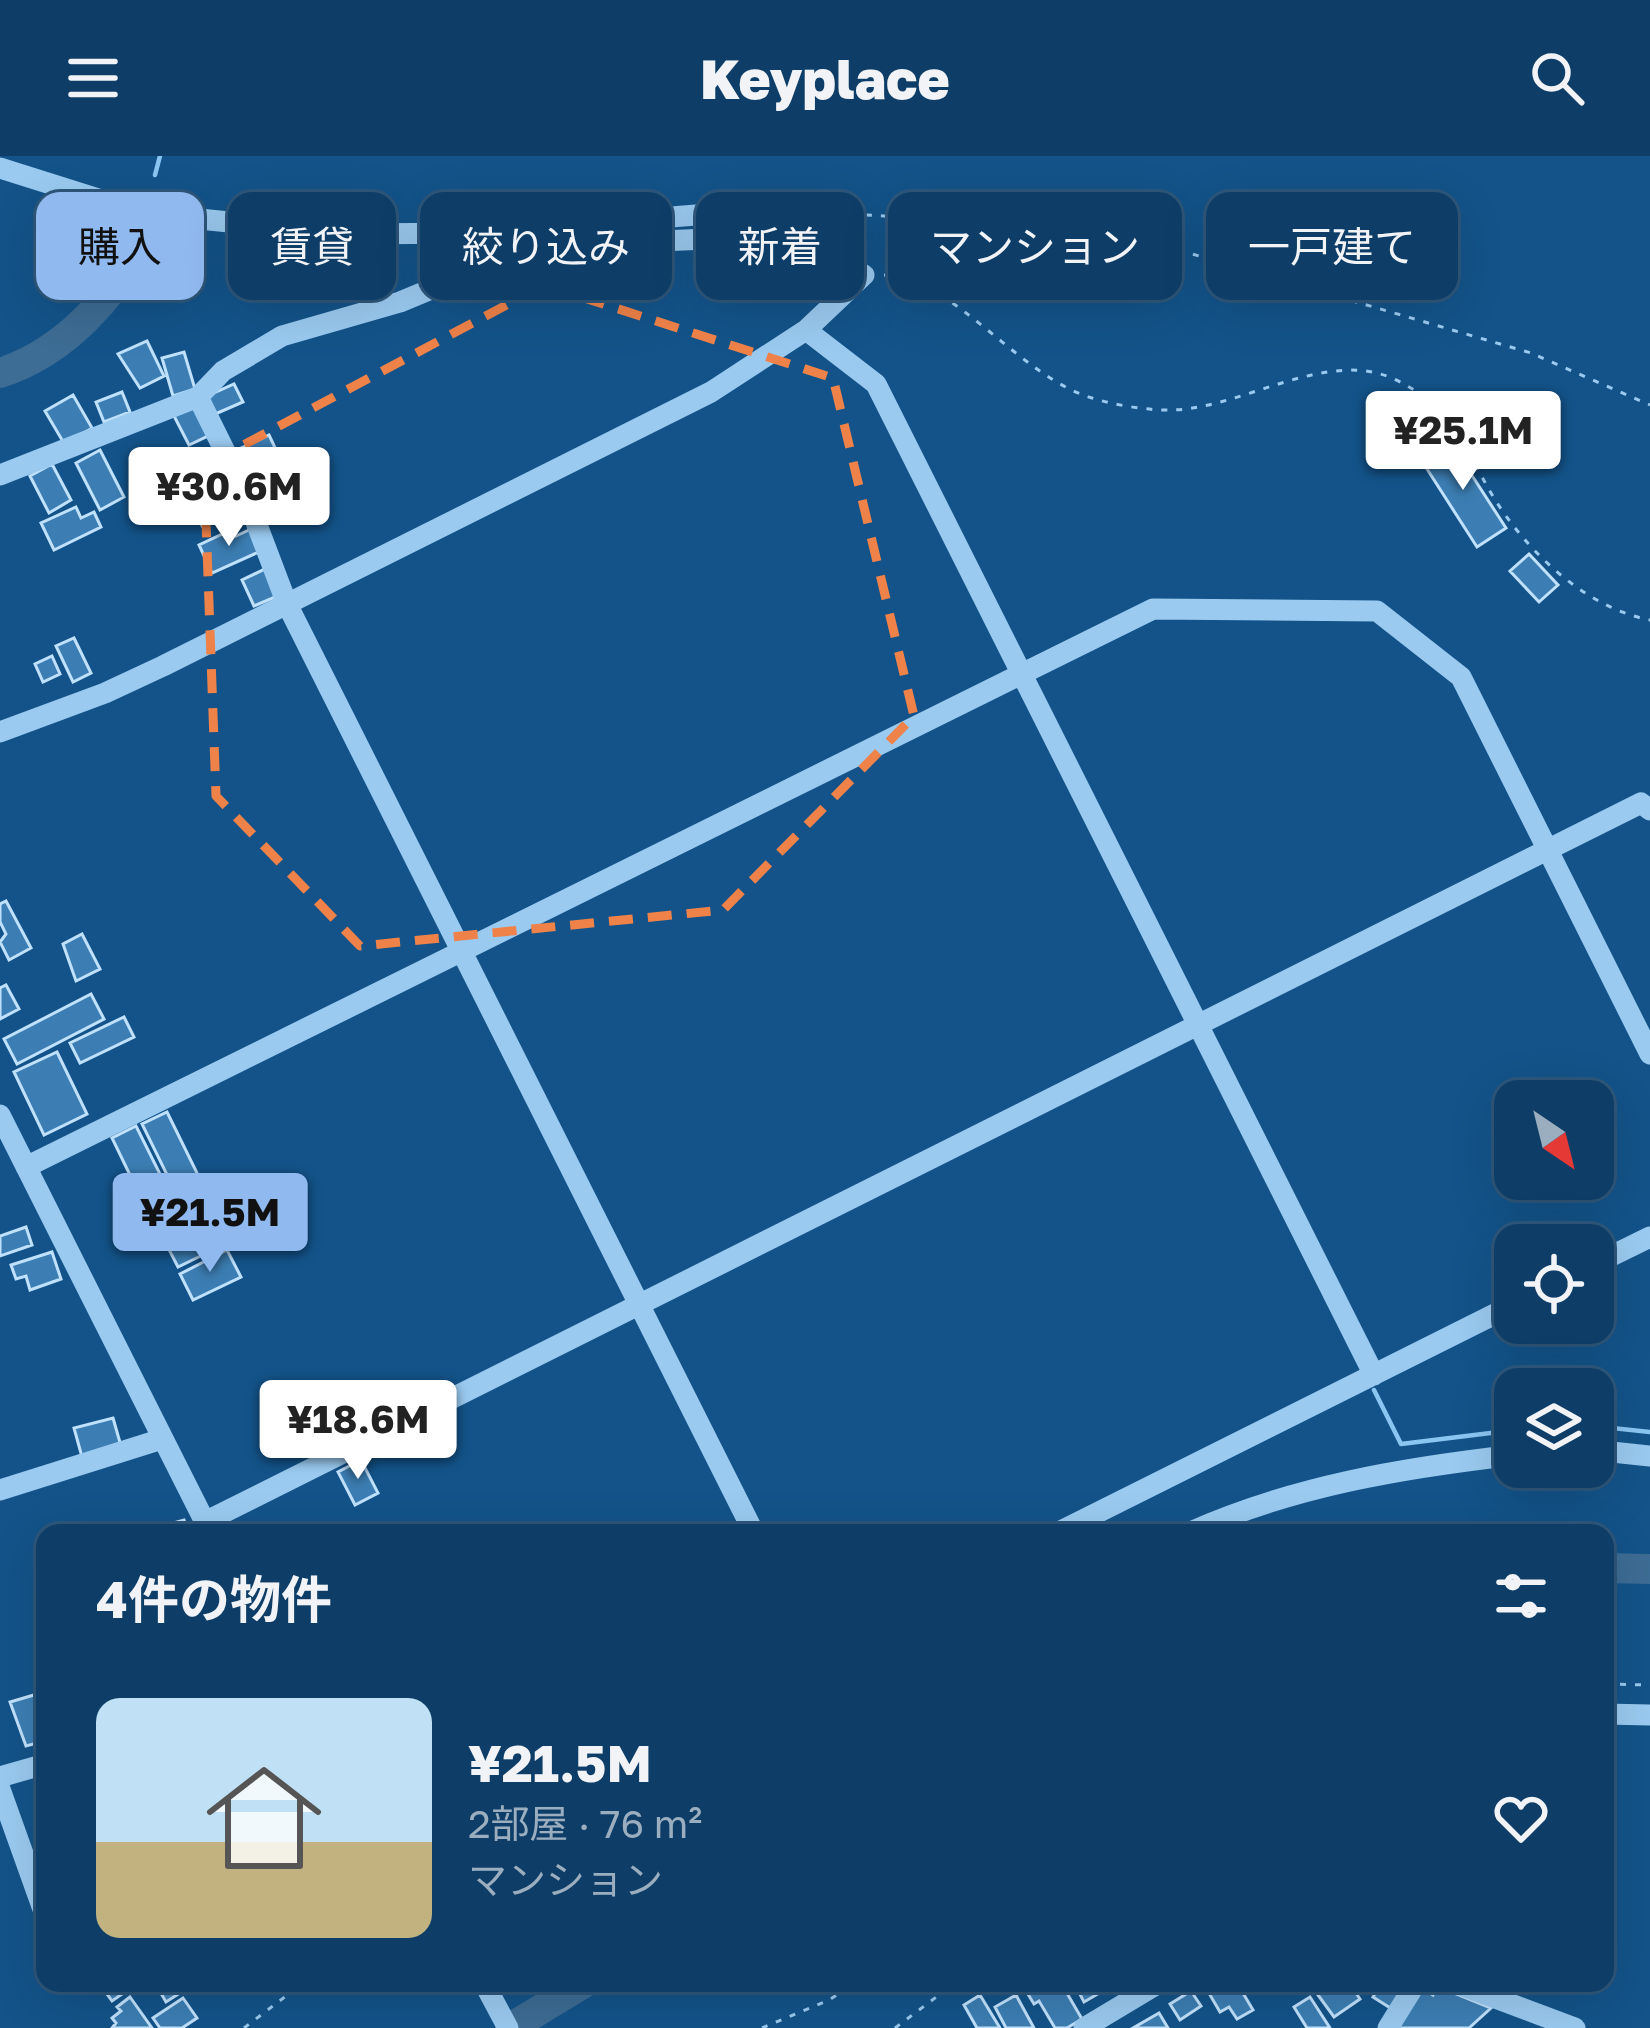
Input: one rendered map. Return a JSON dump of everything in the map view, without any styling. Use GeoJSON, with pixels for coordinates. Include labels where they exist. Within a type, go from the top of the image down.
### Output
{"type":"FeatureCollection","features":[{"type":"Feature","properties":{"kind":"street"},"geometry":{"type":"LineString","coordinates":[[0,168],[110,203],[189,218],[351,234],[474,233],[696,215]]}},
{"type":"Feature","properties":{"kind":"street"},"geometry":{"type":"LineString","coordinates":[[0,475],[198,397],[224,371],[282,336],[400,302],[511,256],[548,246],[696,237]]}},
{"type":"Feature","properties":{"kind":"street"},"geometry":{"type":"LineString","coordinates":[[0,731],[105,693],[711,392],[806,330],[837,300]]}},
{"type":"Feature","properties":{"kind":"street"},"geometry":{"type":"LineString","coordinates":[[806,330],[876,384],[1374,1375]]}},
{"type":"Feature","properties":{"kind":"street"},"geometry":{"type":"LineString","coordinates":[[198,397],[243,488],[287,604],[749,1524]]}},
{"type":"Feature","properties":{"kind":"street"},"geometry":{"type":"LineString","coordinates":[[26,1167],[1153,609],[1377,611],[1461,677],[1650,1054]]}},
{"type":"Feature","properties":{"kind":"street"},"geometry":{"type":"LineString","coordinates":[[213,1524],[638,1304],[1641,802],[1650,810]]}},
{"type":"Feature","properties":{"kind":"street"},"geometry":{"type":"LineString","coordinates":[[0,1114],[205,1524]]}},
{"type":"Feature","properties":{"kind":"street"},"geometry":{"type":"LineString","coordinates":[[1614,1255],[1650,1237]]}},
{"type":"Feature","properties":{"kind":"street"},"geometry":{"type":"LineString","coordinates":[[1076,1524],[1494,1315]]}},
{"type":"Feature","properties":{"kind":"street"},"geometry":{"type":"LineString","coordinates":[[0,1490],[162,1439]]}},
{"type":"Feature","properties":{"kind":"street"},"geometry":{"type":"LineString","coordinates":[[1614,1452],[1650,1456]]}},
{"type":"Feature","properties":{"kind":"street"},"geometry":{"type":"LineString","coordinates":[[1208,1524],[1341,1480],[1494,1458]]}},
{"type":"Feature","properties":{"kind":"street"},"geometry":{"type":"LineString","coordinates":[[1614,1714],[1650,1715]]}},
{"type":"Feature","properties":{"kind":"street"},"geometry":{"type":"LineString","coordinates":[[0,1777],[36,1767]]}},
{"type":"Feature","properties":{"kind":"street"},"geometry":{"type":"LineString","coordinates":[[0,1790],[36,1890]]}},
{"type":"Feature","properties":{"kind":"street"},"geometry":{"type":"LineString","coordinates":[[489,1992],[508,2028]]}},
{"type":"Feature","properties":{"kind":"street"},"geometry":{"type":"LineString","coordinates":[[1084,2028],[1144,1992]]}},
{"type":"Feature","properties":{"kind":"street"},"geometry":{"type":"LineString","coordinates":[[1388,2028],[1410,1992]]}},
{"type":"Feature","properties":{"kind":"street"},"geometry":{"type":"LineString","coordinates":[[1480,1992],[1575,2028]]}},
{"type":"Feature","properties":{"kind":"path"},"geometry":{"type":"LineString","coordinates":[[864,215],[1005,223],[1175,249],[1531,353],[1650,405]]}},
{"type":"Feature","properties":{"kind":"path"},"geometry":{"type":"LineString","coordinates":[[864,274],[908,276],[935,291],[1025,363],[1091,398],[1173,410],[1259,393],[1327,370],[1388,376],[1437,404],[1457,428],[1506,517],[1567,580],[1592,599],[1650,620]]}},
{"type":"Feature","properties":{"kind":"path"},"geometry":{"type":"LineString","coordinates":[[1614,1684],[1650,1685]]}},
{"type":"Feature","properties":{"kind":"path"},"geometry":{"type":"LineString","coordinates":[[244,2028],[291,1992]]}},
{"type":"Feature","properties":{"kind":"path"},"geometry":{"type":"LineString","coordinates":[[762,2028],[842,1992]]}},
{"type":"Feature","properties":{"kind":"path"},"geometry":{"type":"LineString","coordinates":[[895,2028],[944,1992]]}},
{"type":"Feature","properties":{"kind":"highlighted area"},"geometry":{"type":"Polygon","coordinates":[[[544,285],[833,378],[914,716],[723,910],[360,946],[216,796],[204,466],[544,285]]]}},
{"type":"Feature","properties":{"kind":"building"},"geometry":{"type":"Polygon","coordinates":[[[147,341],[164,376],[140,388],[118,354],[147,341]]]}},
{"type":"Feature","properties":{"kind":"building"},"geometry":{"type":"Polygon","coordinates":[[[184,352],[195,389],[173,396],[162,358],[184,352]]]}},
{"type":"Feature","properties":{"kind":"building"},"geometry":{"type":"Polygon","coordinates":[[[234,384],[243,402],[213,415],[205,397],[234,384]]]}},
{"type":"Feature","properties":{"kind":"building"},"geometry":{"type":"Polygon","coordinates":[[[122,392],[130,412],[104,422],[96,402],[122,392]]]}},
{"type":"Feature","properties":{"kind":"building"},"geometry":{"type":"Polygon","coordinates":[[[73,395],[92,428],[65,445],[45,411],[73,395]]]}},
{"type":"Feature","properties":{"kind":"building"},"geometry":{"type":"Polygon","coordinates":[[[195,406],[210,435],[189,445],[174,416],[195,406]]]}},
{"type":"Feature","properties":{"kind":"building"},"geometry":{"type":"Polygon","coordinates":[[[269,435],[279,456],[249,471],[239,449],[269,435]]]}},
{"type":"Feature","properties":{"kind":"building"},"geometry":{"type":"Polygon","coordinates":[[[1449,440],[1506,528],[1477,547],[1420,458],[1449,440]]]}},
{"type":"Feature","properties":{"kind":"building"},"geometry":{"type":"Polygon","coordinates":[[[100,450],[124,497],[100,510],[76,463],[100,450]]]}},
{"type":"Feature","properties":{"kind":"building"},"geometry":{"type":"Polygon","coordinates":[[[219,453],[232,481],[188,501],[176,474],[219,453]]]}},
{"type":"Feature","properties":{"kind":"building"},"geometry":{"type":"Polygon","coordinates":[[[52,464],[71,500],[49,513],[30,476],[52,464]]]}},
{"type":"Feature","properties":{"kind":"building"},"geometry":{"type":"Polygon","coordinates":[[[293,469],[303,492],[264,511],[253,488],[293,469]]]}},
{"type":"Feature","properties":{"kind":"building"},"geometry":{"type":"Polygon","coordinates":[[[213,499],[222,515],[202,526],[194,509],[213,499]]]}},
{"type":"Feature","properties":{"kind":"building"},"geometry":{"type":"Polygon","coordinates":[[[76,507],[81,518],[94,512],[101,527],[54,550],[41,523],[76,507]]]}},
{"type":"Feature","properties":{"kind":"building"},"geometry":{"type":"Polygon","coordinates":[[[233,529],[236,536],[251,529],[261,551],[212,573],[199,545],[233,529]]]}},
{"type":"Feature","properties":{"kind":"building"},"geometry":{"type":"Polygon","coordinates":[[[1529,554],[1558,585],[1539,602],[1510,571],[1529,554]]]}},
{"type":"Feature","properties":{"kind":"building"},"geometry":{"type":"Polygon","coordinates":[[[267,568],[280,595],[254,606],[242,580],[267,568]]]}},
{"type":"Feature","properties":{"kind":"building"},"geometry":{"type":"Polygon","coordinates":[[[74,638],[91,673],[73,682],[56,646],[74,638]]]}},
{"type":"Feature","properties":{"kind":"building"},"geometry":{"type":"Polygon","coordinates":[[[52,656],[60,674],[43,682],[35,664],[52,656]]]}},
{"type":"Feature","properties":{"kind":"building"},"geometry":{"type":"Polygon","coordinates":[[[6,901],[31,948],[9,960],[0,942],[6,934],[0,904],[6,901]]]}},
{"type":"Feature","properties":{"kind":"building"},"geometry":{"type":"Polygon","coordinates":[[[82,934],[100,969],[76,981],[63,944],[82,934]]]}},
{"type":"Feature","properties":{"kind":"building"},"geometry":{"type":"Polygon","coordinates":[[[6,985],[19,1009],[0,1019],[0,988],[6,985]]]}},
{"type":"Feature","properties":{"kind":"building"},"geometry":{"type":"Polygon","coordinates":[[[91,994],[104,1019],[17,1064],[4,1039],[91,994]]]}},
{"type":"Feature","properties":{"kind":"building"},"geometry":{"type":"Polygon","coordinates":[[[124,1017],[134,1037],[80,1063],[70,1043],[124,1017]]]}},
{"type":"Feature","properties":{"kind":"building"},"geometry":{"type":"Polygon","coordinates":[[[57,1052],[87,1114],[44,1135],[14,1072],[57,1052]]]}},
{"type":"Feature","properties":{"kind":"building"},"geometry":{"type":"Polygon","coordinates":[[[167,1112],[199,1177],[174,1189],[142,1124],[167,1112]]]}},
{"type":"Feature","properties":{"kind":"building"},"geometry":{"type":"Polygon","coordinates":[[[136,1126],[169,1192],[144,1204],[112,1138],[136,1126]]]}},
{"type":"Feature","properties":{"kind":"building"},"geometry":{"type":"Polygon","coordinates":[[[202,1184],[231,1241],[178,1267],[149,1211],[202,1184]]]}},
{"type":"Feature","properties":{"kind":"building"},"geometry":{"type":"Polygon","coordinates":[[[26,1227],[32,1245],[0,1256],[0,1236],[26,1227]]]}},
{"type":"Feature","properties":{"kind":"building"},"geometry":{"type":"Polygon","coordinates":[[[227,1250],[241,1277],[193,1300],[180,1274],[227,1250]]]}},
{"type":"Feature","properties":{"kind":"building"},"geometry":{"type":"Polygon","coordinates":[[[52,1252],[61,1279],[30,1290],[26,1276],[16,1279],[11,1265],[52,1252]]]}},
{"type":"Feature","properties":{"kind":"building"},"geometry":{"type":"Polygon","coordinates":[[[113,1418],[121,1446],[82,1457],[74,1428],[113,1418]]]}},
{"type":"Feature","properties":{"kind":"building"},"geometry":{"type":"Polygon","coordinates":[[[361,1460],[378,1493],[355,1505],[338,1472],[361,1460]]]}},
{"type":"Feature","properties":{"kind":"building"},"geometry":{"type":"Polygon","coordinates":[[[34,1695],[36,1743],[26,1746],[10,1702],[34,1695]]]}},
{"type":"Feature","properties":{"kind":"building"},"geometry":{"type":"Polygon","coordinates":[[[160,1992],[181,1992],[166,2002],[160,1992]]]}},
{"type":"Feature","properties":{"kind":"building"},"geometry":{"type":"Polygon","coordinates":[[[1027,1992],[1066,1992],[1082,2019],[1067,2028],[1055,2028],[1039,2001],[1034,2004],[1027,1992]]]}},
{"type":"Feature","properties":{"kind":"building"},"geometry":{"type":"Polygon","coordinates":[[[1079,1992],[1101,1992],[1084,2002],[1079,1992]]]}},
{"type":"Feature","properties":{"kind":"building"},"geometry":{"type":"Polygon","coordinates":[[[1192,1992],[1201,2006],[1180,2020],[1170,2004],[1192,1992]]]}},
{"type":"Feature","properties":{"kind":"building"},"geometry":{"type":"Polygon","coordinates":[[[1208,1992],[1242,1992],[1253,2010],[1237,2019],[1229,2007],[1220,2012],[1208,1992]]]}},
{"type":"Feature","properties":{"kind":"building"},"geometry":{"type":"Polygon","coordinates":[[[1355,1992],[1360,1999],[1334,2017],[1318,1995],[1355,1992]]]}},
{"type":"Feature","properties":{"kind":"building"},"geometry":{"type":"Polygon","coordinates":[[[1376,1992],[1400,1992],[1392,2009],[1373,1997],[1376,1992]]]}},
{"type":"Feature","properties":{"kind":"building"},"geometry":{"type":"Polygon","coordinates":[[[1417,1992],[1452,1992],[1491,2008],[1469,2028],[1396,2028],[1417,1992]]]}},
{"type":"Feature","properties":{"kind":"building"},"geometry":{"type":"Polygon","coordinates":[[[980,1995],[1000,2028],[977,2028],[964,2005],[980,1995]]]}},
{"type":"Feature","properties":{"kind":"building"},"geometry":{"type":"Polygon","coordinates":[[[1016,1995],[1034,2028],[1006,2028],[995,2007],[1016,1995]]]}},
{"type":"Feature","properties":{"kind":"building"},"geometry":{"type":"Polygon","coordinates":[[[130,1997],[152,2028],[112,2028],[116,2023],[112,2018],[121,2011],[117,2007],[130,1997]]]}},
{"type":"Feature","properties":{"kind":"building"},"geometry":{"type":"Polygon","coordinates":[[[1310,1997],[1330,2028],[1307,2028],[1294,2007],[1310,1997]]]}},
{"type":"Feature","properties":{"kind":"building"},"geometry":{"type":"Polygon","coordinates":[[[183,1998],[197,2018],[182,2028],[160,2028],[153,2018],[183,1998]]]}},
{"type":"Feature","properties":{"kind":"building"},"geometry":{"type":"Polygon","coordinates":[[[1159,2013],[1168,2028],[1133,2028],[1159,2013]]]}},
{"type":"Feature","properties":{"kind":"waterway"},"geometry":{"type":"LineString","coordinates":[[155,175],[160,156]]}},
{"type":"Feature","properties":{"kind":"waterway"},"geometry":{"type":"LineString","coordinates":[[0,373],[46,351],[103,300]]}},
{"type":"Feature","properties":{"kind":"waterway"},"geometry":{"type":"LineString","coordinates":[[1374,1390],[1401,1444],[1494,1433]]}},
{"type":"Feature","properties":{"kind":"waterway"},"geometry":{"type":"LineString","coordinates":[[1614,1428],[1650,1432]]}},
{"type":"Feature","properties":{"kind":"waterway"},"geometry":{"type":"LineString","coordinates":[[1614,1568],[1650,1569]]}},
{"type":"Feature","properties":{"kind":"waterway"},"geometry":{"type":"LineString","coordinates":[[510,2028],[569,1992]]}}]}
